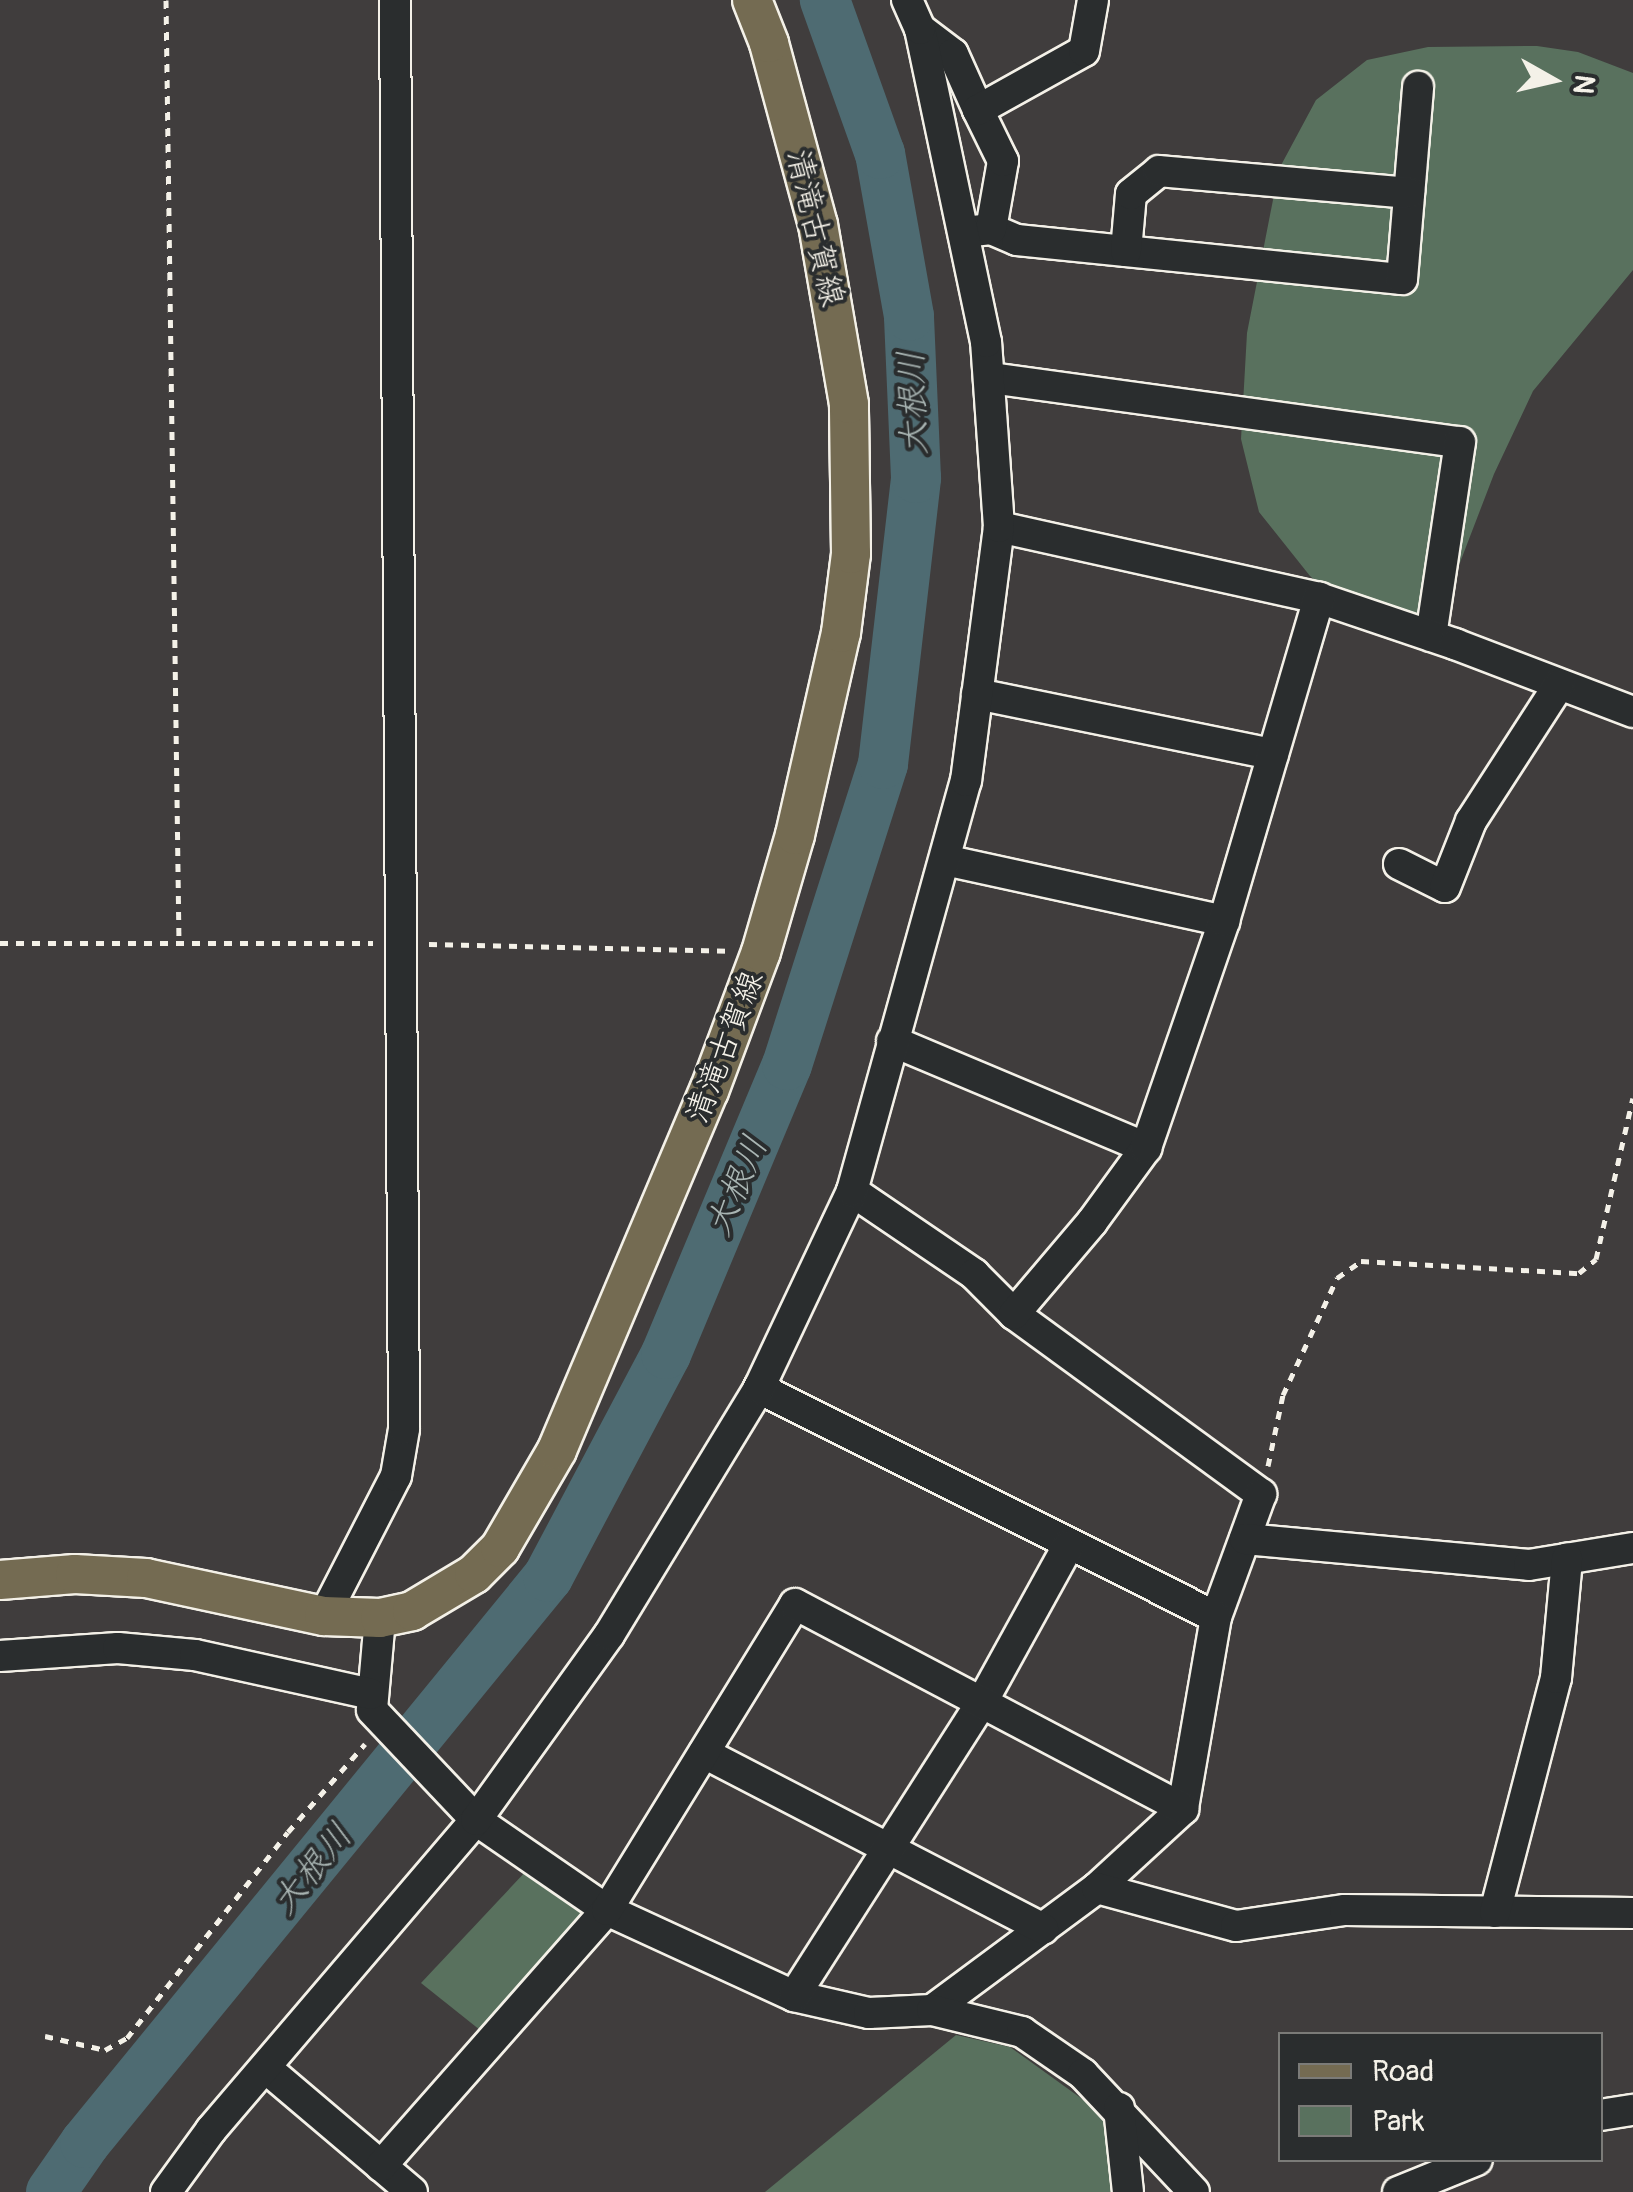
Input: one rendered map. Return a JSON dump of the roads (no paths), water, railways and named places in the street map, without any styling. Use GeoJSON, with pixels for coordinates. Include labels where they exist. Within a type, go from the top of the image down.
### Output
{"type":"FeatureCollection","features":[{"type":"Feature","properties":{"kind":"main road","name":"清滝古賀線"},"geometry":{"type":"LineString","coordinates":[[0,1580],[75,1574],[146,1578],[324,1616],[380,1618],[412,1611],[474,1574],[500,1548],[557,1450],[632,1278],[761,952],[795,835],[841,633],[851,554],[853,477],[849,404],[818,225],[768,43],[752,0]]}},
{"type":"Feature","properties":{"kind":"street"},"geometry":{"type":"LineString","coordinates":[[324,1616],[396,1476],[404,1430],[395,0]]}},
{"type":"Feature","properties":{"kind":"street"},"geometry":{"type":"LineString","coordinates":[[166,2192],[210,2130],[267,2068],[471,1815],[609,1635],[758,1388],[852,1191],[966,781],[999,528],[978,230],[920,29],[907,0]]}},
{"type":"Feature","properties":{"kind":"street"},"geometry":{"type":"LineString","coordinates":[[978,110],[1084,51],[1093,0]]}},
{"type":"Feature","properties":{"kind":"street"},"geometry":{"type":"LineString","coordinates":[[920,29],[953,54],[1003,161],[978,230]]}},
{"type":"Feature","properties":{"kind":"street"},"geometry":{"type":"LineString","coordinates":[[978,230],[1017,240],[1402,279],[1418,86]]}},
{"type":"Feature","properties":{"kind":"street"},"geometry":{"type":"LineString","coordinates":[[1126,251],[1132,194],[1159,171],[1409,193]]}},
{"type":"Feature","properties":{"kind":"street"},"geometry":{"type":"LineString","coordinates":[[990,378],[1460,442],[1432,636]]}},
{"type":"Feature","properties":{"kind":"street"},"geometry":{"type":"LineString","coordinates":[[999,528],[1319,598],[1633,712]]}},
{"type":"Feature","properties":{"kind":"street"},"geometry":{"type":"LineString","coordinates":[[1014,1314],[1092,1222],[1146,1148],[1224,920],[1319,598]]}},
{"type":"Feature","properties":{"kind":"street"},"geometry":{"type":"LineString","coordinates":[[1399,864],[1445,888],[1472,820],[1559,685]]}},
{"type":"Feature","properties":{"kind":"street"},"geometry":{"type":"LineString","coordinates":[[977,694],[1273,754]]}},
{"type":"Feature","properties":{"kind":"street"},"geometry":{"type":"LineString","coordinates":[[944,860],[1224,920]]}},
{"type":"Feature","properties":{"kind":"street"},"geometry":{"type":"LineString","coordinates":[[892,1041],[1146,1148]]}},
{"type":"Feature","properties":{"kind":"street"},"geometry":{"type":"LineString","coordinates":[[852,1191],[974,1274],[1014,1314],[1261,1494],[1216,1617],[1183,1809],[1097,1888],[932,2010]]}},
{"type":"Feature","properties":{"kind":"street"},"geometry":{"type":"LineString","coordinates":[[758,1388],[1216,1617]]}},
{"type":"Feature","properties":{"kind":"street"},"geometry":{"type":"LineString","coordinates":[[1245,1539],[1528,1565],[1633,1548]]}},
{"type":"Feature","properties":{"kind":"street"},"geometry":{"type":"LineString","coordinates":[[794,1996],[982,1702],[1068,1546]]}},
{"type":"Feature","properties":{"kind":"street"},"geometry":{"type":"LineString","coordinates":[[1495,1912],[1556,1678],[1567,1559]]}},
{"type":"Feature","properties":{"kind":"street"},"geometry":{"type":"LineString","coordinates":[[381,2166],[608,1910],[796,1604],[1183,1809]]}},
{"type":"Feature","properties":{"kind":"street"},"geometry":{"type":"LineString","coordinates":[[378,1714],[380,1618]]}},
{"type":"Feature","properties":{"kind":"street"},"geometry":{"type":"LineString","coordinates":[[0,1656],[118,1648],[195,1655],[378,1714],[471,1815],[608,1910],[794,1996],[869,2012],[932,2010],[1022,2032],[1060,2055],[1119,2108],[1194,2192]]}},
{"type":"Feature","properties":{"kind":"street"},"geometry":{"type":"LineString","coordinates":[[704,1752],[1042,1929]]}},
{"type":"Feature","properties":{"kind":"street"},"geometry":{"type":"LineString","coordinates":[[1097,1888],[1236,1926],[1345,1910],[1633,1913]]}},
{"type":"Feature","properties":{"kind":"street"},"geometry":{"type":"LineString","coordinates":[[267,2068],[412,2192]]}},
{"type":"Feature","properties":{"kind":"street"},"geometry":{"type":"LineString","coordinates":[[1119,2108],[1128,2192]]}},
{"type":"Feature","properties":{"kind":"street"},"geometry":{"type":"LineString","coordinates":[[1603,2115],[1633,2110]]}},
{"type":"Feature","properties":{"kind":"street"},"geometry":{"type":"LineString","coordinates":[[1398,2192],[1472,2162]]}},
{"type":"Feature","properties":{"kind":"waterway","name":"大根川"},"geometry":{"type":"LineString","coordinates":[[51,2192],[85,2143],[548,1577],[666,1354],[787,1065],[883,764],[916,478],[909,316],[880,154],[825,0]]}}]}
